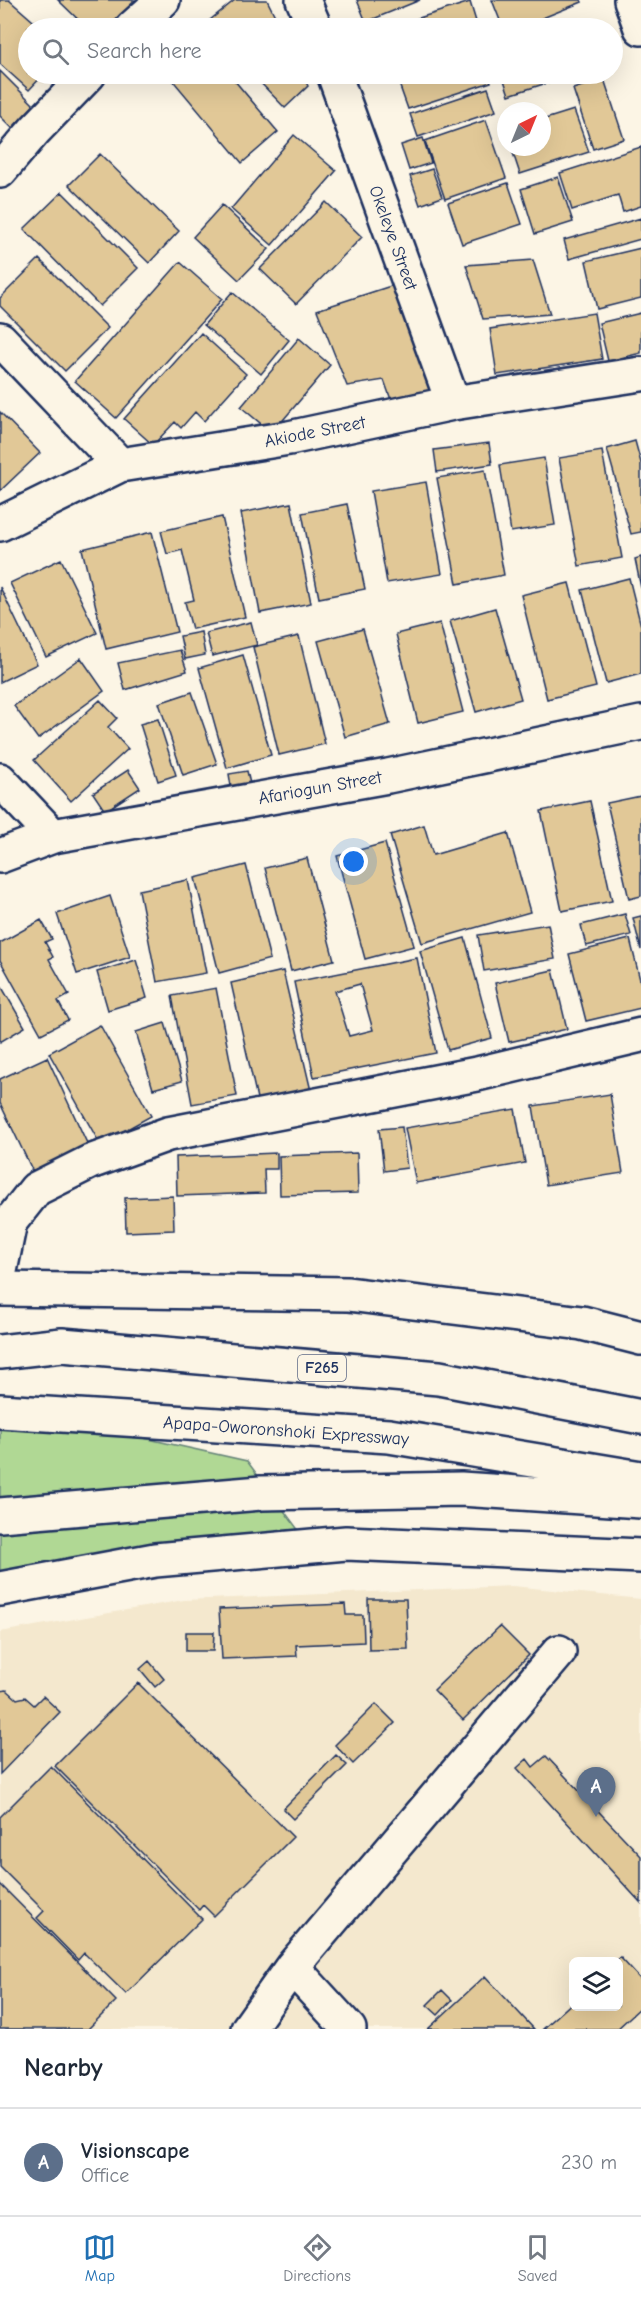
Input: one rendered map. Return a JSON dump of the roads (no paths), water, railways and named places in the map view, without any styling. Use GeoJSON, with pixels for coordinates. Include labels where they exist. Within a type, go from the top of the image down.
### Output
{"type":"FeatureCollection","features":[{"type":"Feature","properties":{"kind":"main road"},"geometry":{"type":"LineString","coordinates":[[143,18],[163,0]]}},
{"type":"Feature","properties":{"kind":"main road"},"geometry":{"type":"LineString","coordinates":[[303,0],[311,18]]}},
{"type":"Feature","properties":{"kind":"main road"},"geometry":{"type":"LineString","coordinates":[[631,0],[641,28]]}},
{"type":"Feature","properties":{"kind":"main road"},"geometry":{"type":"LineString","coordinates":[[0,171],[34,130],[79,84]]}},
{"type":"Feature","properties":{"kind":"main road","name":"Okeleye Street"},"geometry":{"type":"LineString","coordinates":[[338,84],[453,403]]}},
{"type":"Feature","properties":{"kind":"main road"},"geometry":{"type":"LineString","coordinates":[[0,339],[120,465]]}},
{"type":"Feature","properties":{"kind":"main road","name":"Akiode Street"},"geometry":{"type":"LineString","coordinates":[[0,524],[120,465],[289,438],[453,403],[641,374]]}},
{"type":"Feature","properties":{"kind":"main road","name":"Afariogun Street"},"geometry":{"type":"LineString","coordinates":[[0,856],[53,836],[388,776],[641,723]]}},
{"type":"Feature","properties":{"kind":"main road"},"geometry":{"type":"LineString","coordinates":[[0,780],[53,836]]}},
{"type":"Feature","properties":{"kind":"main road"},"geometry":{"type":"LineString","coordinates":[[0,1271],[9,1222],[36,1189],[112,1154],[168,1134],[477,1074],[641,1035]]}},
{"type":"Feature","properties":{"kind":"main road"},"geometry":{"type":"LineString","coordinates":[[0,1288],[348,1294],[582,1323],[641,1338]]}},
{"type":"Feature","properties":{"kind":"main road"},"geometry":{"type":"LineString","coordinates":[[0,1340],[62,1345]]}},
{"type":"Feature","properties":{"kind":"main road","name":"F265"},"geometry":{"type":"LineString","coordinates":[[0,1352],[62,1345],[439,1378],[641,1417]]}},
{"type":"Feature","properties":{"kind":"main road","name":"Apapa-Oworonshoki Expressway"},"geometry":{"type":"LineString","coordinates":[[0,1411],[389,1436],[641,1478]]}},
{"type":"Feature","properties":{"kind":"main road"},"geometry":{"type":"LineString","coordinates":[[0,1515],[273,1492],[460,1489],[641,1501]]}},
{"type":"Feature","properties":{"kind":"main road"},"geometry":{"type":"LineString","coordinates":[[0,1589],[154,1560],[346,1543],[641,1556]]}},
{"type":"Feature","properties":{"kind":"main road"},"geometry":{"type":"LineString","coordinates":[[248,2029],[292,1967],[559,1652]]}},
{"type":"Feature","properties":{"kind":"main road"},"geometry":{"type":"LineString","coordinates":[[292,1967],[349,2029]]}},
{"type":"Feature","properties":{"kind":"place","name":"Visionscape"},"geometry":{"type":"Point","coordinates":[596,1817]}}]}
